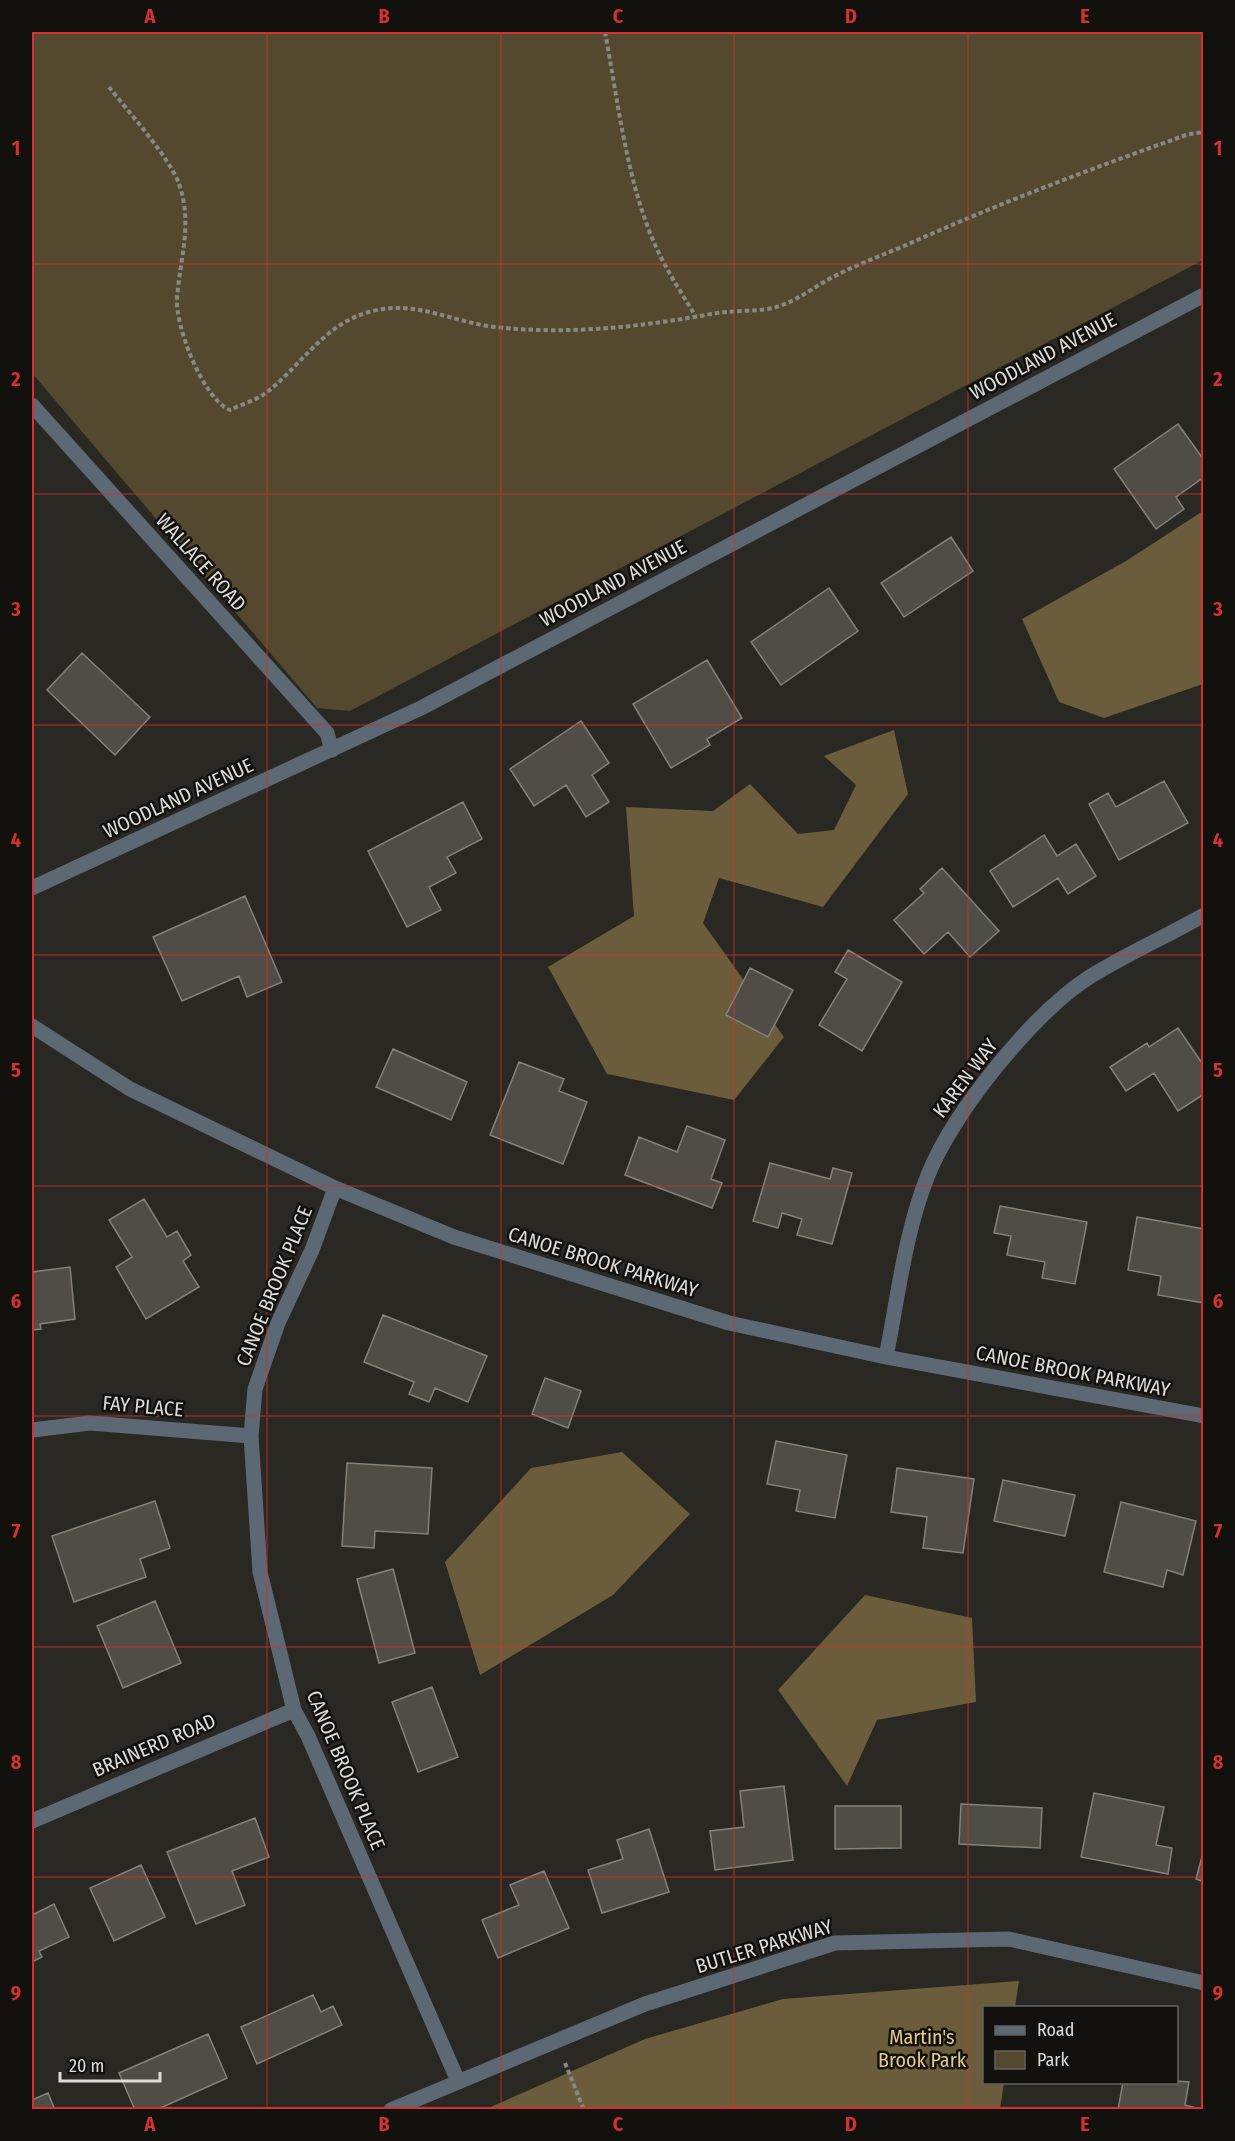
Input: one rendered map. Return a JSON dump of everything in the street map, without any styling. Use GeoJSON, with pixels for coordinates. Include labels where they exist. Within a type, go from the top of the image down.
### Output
{"type":"FeatureCollection","features":[{"type":"Feature","properties":{"kind":"street","name":"WOODLAND AVENUE"},"geometry":{"type":"LineString","coordinates":[[32,888],[421,708],[1203,295]]}},
{"type":"Feature","properties":{"kind":"street","name":"WALLACE ROAD"},"geometry":{"type":"LineString","coordinates":[[32,405],[327,733],[332,750]]}},
{"type":"Feature","properties":{"kind":"street","name":"KAREN WAY"},"geometry":{"type":"LineString","coordinates":[[886,1357],[914,1218],[929,1174],[951,1132],[999,1064],[1046,1013],[1090,977],[1203,915]]}},
{"type":"Feature","properties":{"kind":"street","name":"CANOE BROOK PARKWAY"},"geometry":{"type":"LineString","coordinates":[[32,1026],[130,1089],[335,1188],[454,1236],[575,1277],[729,1323],[886,1357],[1203,1416]]}},
{"type":"Feature","properties":{"kind":"street","name":"CANOE BROOK PLACE"},"geometry":{"type":"LineString","coordinates":[[335,1188],[312,1250],[278,1323],[255,1389],[251,1436],[260,1572],[294,1710],[308,1736],[458,2081]]}},
{"type":"Feature","properties":{"kind":"street","name":"FAY PLACE"},"geometry":{"type":"LineString","coordinates":[[32,1430],[90,1423],[251,1436]]}},
{"type":"Feature","properties":{"kind":"street","name":"BRAINERD ROAD"},"geometry":{"type":"LineString","coordinates":[[32,1821],[294,1710]]}},
{"type":"Feature","properties":{"kind":"street","name":"BUTLER PARKWAY"},"geometry":{"type":"LineString","coordinates":[[391,2109],[645,2004],[835,1944],[1009,1939],[1203,1983]]}},
{"type":"Feature","properties":{"kind":"path"},"geometry":{"type":"LineString","coordinates":[[605,32],[621,123],[639,196],[657,249],[696,317]]}},
{"type":"Feature","properties":{"kind":"path"},"geometry":{"type":"LineString","coordinates":[[109,87],[169,165],[179,184],[186,222],[186,249],[177,298],[178,318],[201,378],[219,405],[230,410],[267,392],[313,346],[341,324],[371,311],[399,307],[427,310],[494,327],[607,330],[773,308],[800,298],[831,278],[923,237],[1106,164],[1189,134],[1203,132]]}},
{"type":"Feature","properties":{"kind":"path"},"geometry":{"type":"LineString","coordinates":[[556,2040],[584,2109]]}},
{"type":"Feature","properties":{"kind":"green space"},"geometry":{"type":"Polygon","coordinates":[[[32,32],[1203,32],[1203,260],[350,711],[317,708],[32,373],[32,32]]]}},
{"type":"Feature","properties":{"kind":"green space"},"geometry":{"type":"Polygon","coordinates":[[[1203,511],[1203,684],[1104,718],[1059,702],[1022,619],[1126,561],[1203,511]]]}},
{"type":"Feature","properties":{"kind":"green space"},"geometry":{"type":"Polygon","coordinates":[[[894,730],[908,794],[823,907],[719,878],[703,923],[784,1037],[734,1100],[607,1074],[548,967],[634,916],[626,807],[713,811],[750,784],[798,834],[834,830],[856,785],[824,756],[894,730]]]}},
{"type":"Feature","properties":{"kind":"green space"},"geometry":{"type":"Polygon","coordinates":[[[622,1452],[690,1514],[613,1595],[480,1675],[445,1562],[531,1468],[622,1452]]]}},
{"type":"Feature","properties":{"kind":"green space"},"geometry":{"type":"Polygon","coordinates":[[[865,1595],[972,1618],[976,1702],[877,1720],[847,1786],[778,1690],[865,1595]]]}},
{"type":"Feature","properties":{"kind":"green space","name":"Martin's Brook Park"},"geometry":{"type":"Polygon","coordinates":[[[1019,1981],[1015,2006],[983,2006],[983,2084],[1004,2084],[1000,2109],[486,2109],[645,2039],[783,1999],[1019,1981]]]}},
{"type":"Feature","properties":{"kind":"building"},"geometry":{"type":"Polygon","coordinates":[[[1178,424],[1204,460],[1204,477],[1176,497],[1184,509],[1156,529],[1114,469],[1178,424]]]}},
{"type":"Feature","properties":{"kind":"building"},"geometry":{"type":"Polygon","coordinates":[[[951,537],[973,571],[904,617],[881,583],[951,537]]]}},
{"type":"Feature","properties":{"kind":"building"},"geometry":{"type":"Polygon","coordinates":[[[829,588],[858,631],[781,685],[751,642],[829,588]]]}},
{"type":"Feature","properties":{"kind":"building"},"geometry":{"type":"Polygon","coordinates":[[[82,653],[150,717],[115,755],[47,690],[82,653]]]}},
{"type":"Feature","properties":{"kind":"building"},"geometry":{"type":"Polygon","coordinates":[[[707,660],[742,718],[707,739],[710,745],[671,768],[633,704],[707,660]]]}},
{"type":"Feature","properties":{"kind":"building"},"geometry":{"type":"Polygon","coordinates":[[[581,721],[609,763],[592,775],[609,802],[586,817],[566,785],[534,806],[510,769],[581,721]]]}},
{"type":"Feature","properties":{"kind":"building"},"geometry":{"type":"Polygon","coordinates":[[[1164,781],[1188,823],[1119,860],[1089,804],[1108,793],[1116,807],[1164,781]]]}},
{"type":"Feature","properties":{"kind":"building"},"geometry":{"type":"Polygon","coordinates":[[[463,802],[482,839],[447,857],[456,873],[429,887],[441,910],[407,927],[368,851],[463,802]]]}},
{"type":"Feature","properties":{"kind":"building"},"geometry":{"type":"Polygon","coordinates":[[[1044,835],[1057,856],[1076,844],[1096,876],[1068,894],[1058,878],[1013,907],[990,871],[1044,835]]]}},
{"type":"Feature","properties":{"kind":"building"},"geometry":{"type":"Polygon","coordinates":[[[942,868],[999,931],[970,957],[948,932],[924,954],[894,920],[924,893],[920,889],[942,868]]]}},
{"type":"Feature","properties":{"kind":"building"},"geometry":{"type":"Polygon","coordinates":[[[245,896],[282,982],[247,997],[239,976],[182,1001],[153,937],[245,896]]]}},
{"type":"Feature","properties":{"kind":"building"},"geometry":{"type":"Polygon","coordinates":[[[848,950],[902,982],[862,1051],[819,1025],[847,979],[835,972],[848,950]]]}},
{"type":"Feature","properties":{"kind":"building"},"geometry":{"type":"Polygon","coordinates":[[[750,968],[793,990],[768,1037],[726,1015],[750,968]]]}},
{"type":"Feature","properties":{"kind":"building"},"geometry":{"type":"Polygon","coordinates":[[[1178,1028],[1204,1066],[1204,1094],[1178,1111],[1154,1073],[1126,1091],[1110,1067],[1147,1043],[1149,1047],[1178,1028]]]}},
{"type":"Feature","properties":{"kind":"building"},"geometry":{"type":"Polygon","coordinates":[[[393,1049],[467,1082],[451,1120],[376,1087],[393,1049]]]}},
{"type":"Feature","properties":{"kind":"building"},"geometry":{"type":"Polygon","coordinates":[[[519,1062],[564,1079],[559,1091],[587,1102],[563,1164],[490,1135],[519,1062]]]}},
{"type":"Feature","properties":{"kind":"building"},"geometry":{"type":"Polygon","coordinates":[[[687,1126],[725,1140],[711,1179],[722,1183],[712,1208],[625,1175],[639,1137],[677,1152],[687,1126]]]}},
{"type":"Feature","properties":{"kind":"building"},"geometry":{"type":"Polygon","coordinates":[[[770,1163],[830,1179],[833,1168],[852,1173],[832,1244],[797,1235],[802,1219],[782,1213],[778,1228],[753,1221],[770,1163]]]}},
{"type":"Feature","properties":{"kind":"building"},"geometry":{"type":"Polygon","coordinates":[[[144,1199],[167,1237],[177,1231],[191,1255],[183,1261],[199,1287],[146,1319],[116,1267],[132,1257],[109,1220],[144,1199]]]}},
{"type":"Feature","properties":{"kind":"building"},"geometry":{"type":"Polygon","coordinates":[[[1000,1206],[1087,1222],[1075,1284],[1042,1278],[1045,1262],[1007,1255],[1011,1236],[994,1233],[1000,1206]]]}},
{"type":"Feature","properties":{"kind":"building"},"geometry":{"type":"Polygon","coordinates":[[[1137,1217],[1204,1229],[1204,1303],[1158,1295],[1161,1276],[1128,1270],[1137,1217]]]}},
{"type":"Feature","properties":{"kind":"building"},"geometry":{"type":"Polygon","coordinates":[[[70,1267],[75,1319],[40,1324],[41,1329],[32,1330],[32,1272],[70,1267]]]}},
{"type":"Feature","properties":{"kind":"building"},"geometry":{"type":"Polygon","coordinates":[[[383,1315],[487,1356],[468,1402],[435,1388],[429,1402],[409,1394],[414,1382],[364,1362],[383,1315]]]}},
{"type":"Feature","properties":{"kind":"building"},"geometry":{"type":"Polygon","coordinates":[[[545,1378],[581,1391],[568,1428],[532,1414],[545,1378]]]}},
{"type":"Feature","properties":{"kind":"building"},"geometry":{"type":"Polygon","coordinates":[[[776,1441],[847,1455],[835,1518],[796,1511],[800,1490],[767,1484],[776,1441]]]}},
{"type":"Feature","properties":{"kind":"building"},"geometry":{"type":"Polygon","coordinates":[[[347,1463],[432,1468],[428,1534],[375,1531],[374,1548],[342,1546],[347,1463]]]}},
{"type":"Feature","properties":{"kind":"building"},"geometry":{"type":"Polygon","coordinates":[[[897,1468],[974,1479],[963,1553],[923,1548],[927,1517],[891,1512],[897,1468]]]}},
{"type":"Feature","properties":{"kind":"building"},"geometry":{"type":"Polygon","coordinates":[[[1003,1480],[1075,1495],[1065,1536],[994,1521],[1003,1480]]]}},
{"type":"Feature","properties":{"kind":"building"},"geometry":{"type":"Polygon","coordinates":[[[155,1501],[170,1548],[140,1559],[146,1577],[74,1602],[52,1536],[155,1501]]]}},
{"type":"Feature","properties":{"kind":"building"},"geometry":{"type":"Polygon","coordinates":[[[1121,1502],[1196,1521],[1183,1575],[1167,1570],[1163,1587],[1104,1572],[1121,1502]]]}},
{"type":"Feature","properties":{"kind":"building"},"geometry":{"type":"Polygon","coordinates":[[[393,1569],[415,1653],[379,1663],[357,1579],[393,1569]]]}},
{"type":"Feature","properties":{"kind":"building"},"geometry":{"type":"Polygon","coordinates":[[[155,1601],[181,1663],[123,1688],[97,1626],[155,1601]]]}},
{"type":"Feature","properties":{"kind":"building"},"geometry":{"type":"Polygon","coordinates":[[[432,1687],[458,1757],[418,1772],[392,1702],[432,1687]]]}},
{"type":"Feature","properties":{"kind":"building"},"geometry":{"type":"Polygon","coordinates":[[[784,1786],[793,1860],[715,1870],[710,1831],[744,1827],[740,1791],[784,1786]]]}},
{"type":"Feature","properties":{"kind":"building"},"geometry":{"type":"Polygon","coordinates":[[[1094,1793],[1164,1807],[1156,1845],[1172,1848],[1168,1874],[1081,1857],[1094,1793]]]}},
{"type":"Feature","properties":{"kind":"building"},"geometry":{"type":"Polygon","coordinates":[[[961,1804],[1042,1808],[1040,1848],[959,1844],[961,1804]]]}},
{"type":"Feature","properties":{"kind":"building"},"geometry":{"type":"Polygon","coordinates":[[[835,1806],[901,1806],[901,1848],[835,1849],[835,1806]]]}},
{"type":"Feature","properties":{"kind":"building"},"geometry":{"type":"Polygon","coordinates":[[[255,1818],[269,1857],[232,1871],[245,1905],[196,1924],[167,1852],[255,1818]]]}},
{"type":"Feature","properties":{"kind":"building"},"geometry":{"type":"Polygon","coordinates":[[[649,1829],[669,1892],[602,1913],[588,1870],[623,1859],[617,1840],[649,1829]]]}},
{"type":"Feature","properties":{"kind":"building"},"geometry":{"type":"Polygon","coordinates":[[[1204,1849],[1204,1882],[1196,1879],[1204,1849]]]}},
{"type":"Feature","properties":{"kind":"building"},"geometry":{"type":"Polygon","coordinates":[[[141,1865],[165,1917],[114,1941],[90,1888],[141,1865]]]}},
{"type":"Feature","properties":{"kind":"building"},"geometry":{"type":"Polygon","coordinates":[[[544,1871],[569,1928],[498,1958],[482,1920],[519,1905],[510,1885],[544,1871]]]}},
{"type":"Feature","properties":{"kind":"building"},"geometry":{"type":"Polygon","coordinates":[[[54,1904],[69,1937],[39,1951],[42,1957],[32,1962],[32,1915],[54,1904]]]}},
{"type":"Feature","properties":{"kind":"building"},"geometry":{"type":"Polygon","coordinates":[[[313,1995],[321,2012],[333,2006],[342,2025],[257,2064],[241,2027],[313,1995]]]}},
{"type":"Feature","properties":{"kind":"building"},"geometry":{"type":"Polygon","coordinates":[[[208,2034],[227,2078],[156,2110],[135,2110],[119,2073],[208,2034]]]}},
{"type":"Feature","properties":{"kind":"building"},"geometry":{"type":"Polygon","coordinates":[[[1178,2081],[1189,2082],[1185,2105],[1204,2110],[1118,2110],[1123,2084],[1178,2084],[1178,2081]]]}},
{"type":"Feature","properties":{"kind":"building"},"geometry":{"type":"Polygon","coordinates":[[[48,2093],[55,2110],[32,2110],[32,2100],[48,2093]]]}}]}
